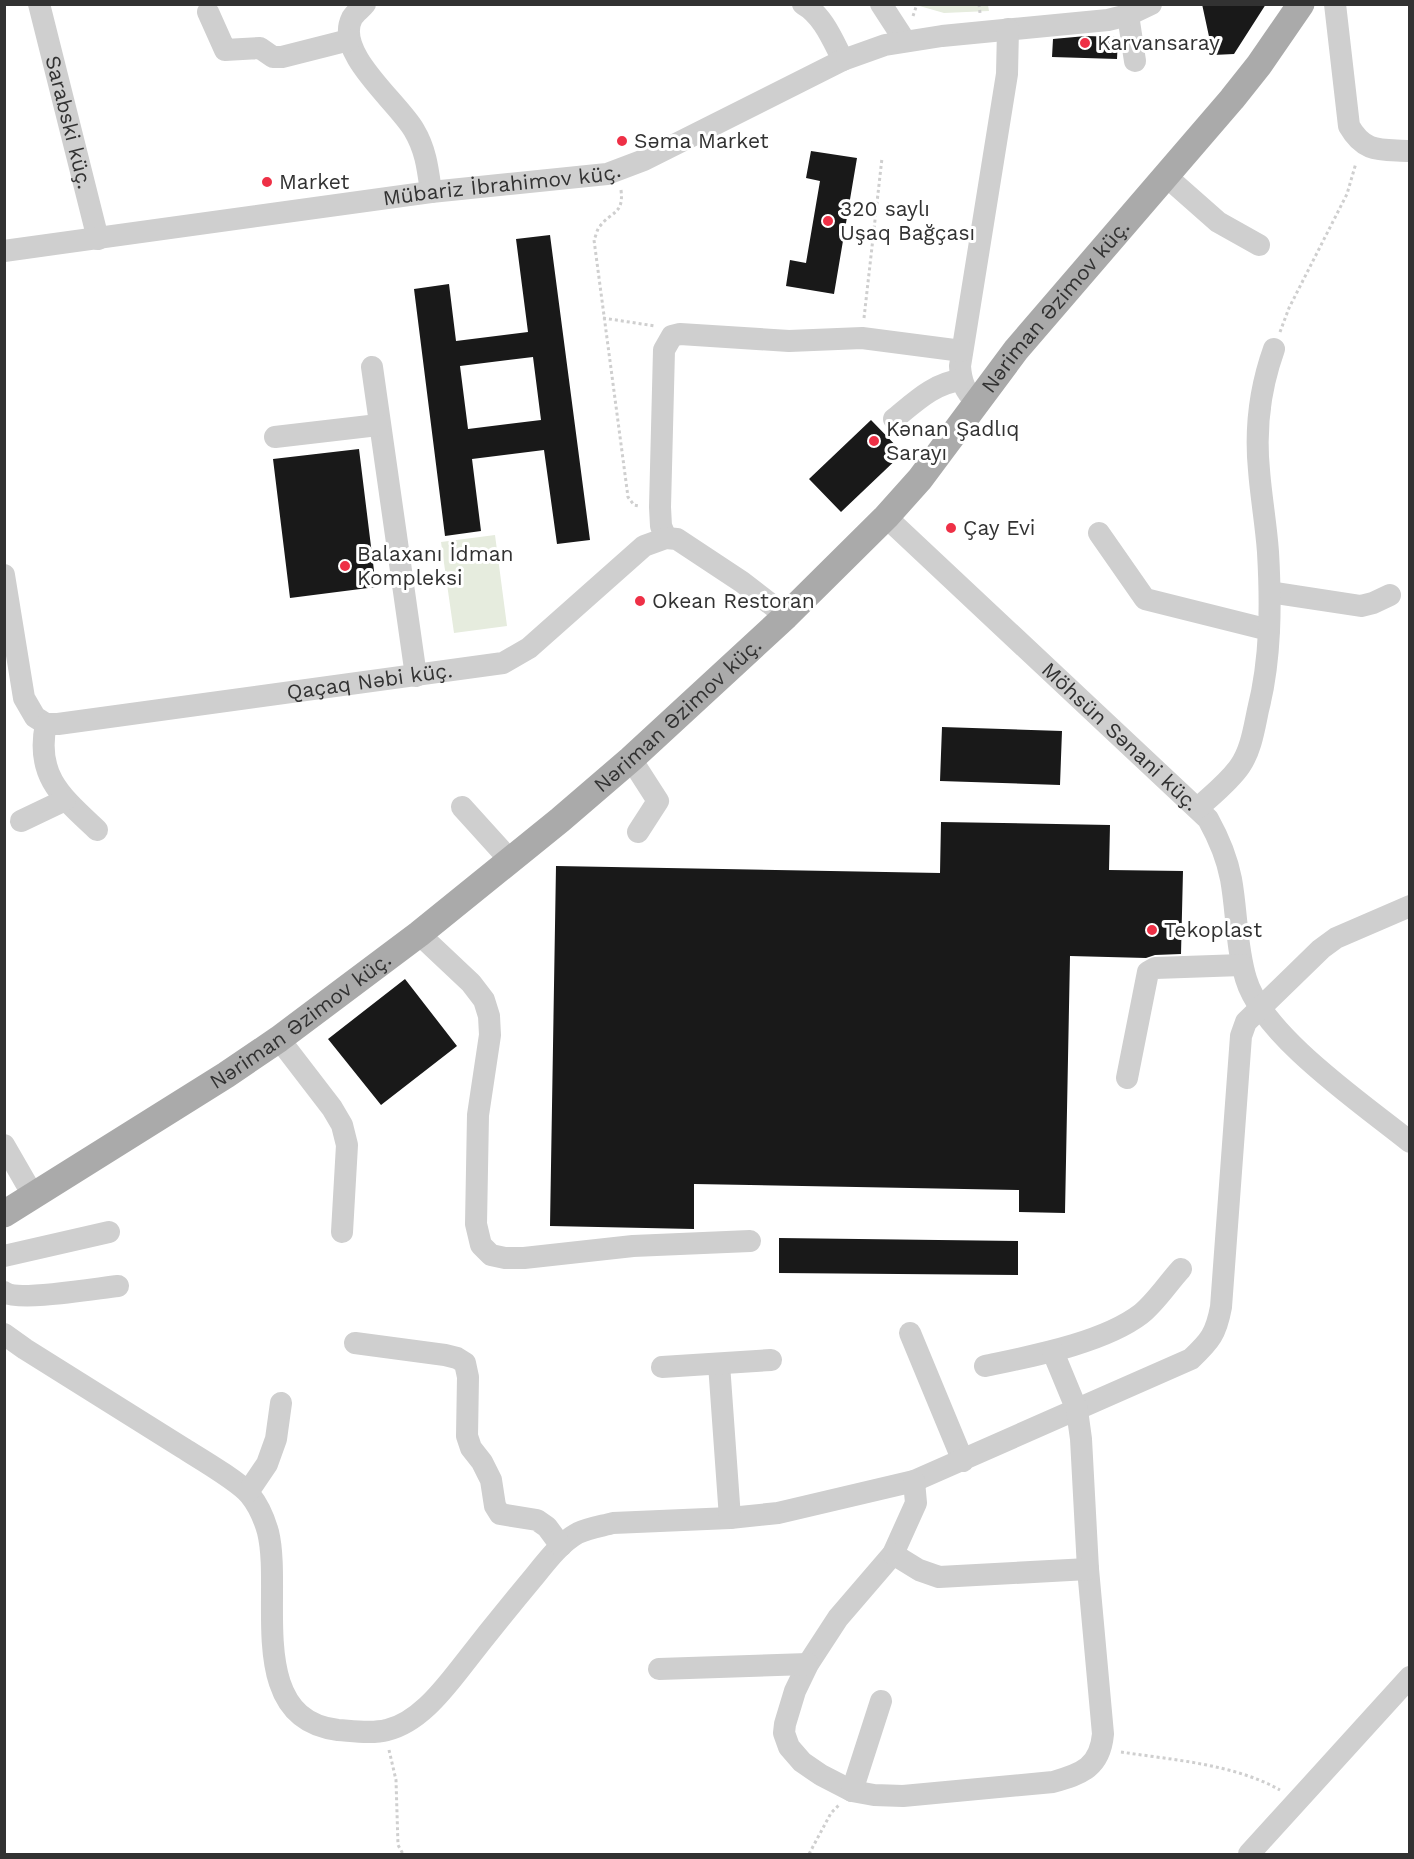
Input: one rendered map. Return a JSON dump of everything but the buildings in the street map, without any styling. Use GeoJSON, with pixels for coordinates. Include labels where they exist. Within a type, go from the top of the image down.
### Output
{"type":"FeatureCollection","features":[{"type":"Feature","properties":{"kind":"main road","name":"Nəriman Əzimov küç."},"geometry":{"type":"LineString","coordinates":[[4,1214],[279,1039],[419,934],[631,759],[786,616],[886,517],[920,479],[1016,350],[1167,177],[1258,65],[1301,4]]}},
{"type":"Feature","properties":{"kind":"street","name":"Sarabski küç."},"geometry":{"type":"LineString","coordinates":[[39,4],[98,239]]}},
{"type":"Feature","properties":{"kind":"street"},"geometry":{"type":"LineString","coordinates":[[365,4],[352,17],[349,40],[355,55],[413,128],[422,145],[427,162],[431,192]]}},
{"type":"Feature","properties":{"kind":"street"},"geometry":{"type":"LineString","coordinates":[[803,4],[818,17],[843,60]]}},
{"type":"Feature","properties":{"kind":"street"},"geometry":{"type":"LineString","coordinates":[[881,4],[905,40]]}},
{"type":"Feature","properties":{"kind":"street","name":"Mübariz İbrahimov küç."},"geometry":{"type":"LineString","coordinates":[[4,251],[261,214],[619,171],[843,60],[873,49],[905,40],[1108,20],[1128,15],[1151,4]]}},
{"type":"Feature","properties":{"kind":"street"},"geometry":{"type":"LineString","coordinates":[[1335,4],[1349,126],[1362,144],[1373,148],[1410,151]]}},
{"type":"Feature","properties":{"kind":"street"},"geometry":{"type":"LineString","coordinates":[[208,12],[225,50],[260,48],[273,57],[282,57],[349,40]]}},
{"type":"Feature","properties":{"kind":"street"},"geometry":{"type":"LineString","coordinates":[[1128,15],[1135,61]]}},
{"type":"Feature","properties":{"kind":"street"},"geometry":{"type":"LineString","coordinates":[[976,402],[966,392],[961,380],[962,351],[1007,74],[1008,29]]}},
{"type":"Feature","properties":{"kind":"street"},"geometry":{"type":"LineString","coordinates":[[1167,177],[1218,222],[1259,245]]}},
{"type":"Feature","properties":{"kind":"street"},"geometry":{"type":"LineString","coordinates":[[786,616],[742,582],[677,539],[666,538],[661,526],[660,507],[664,350],[668,340],[680,334],[789,341],[862,338],[962,351]]}},
{"type":"Feature","properties":{"kind":"street"},"geometry":{"type":"LineString","coordinates":[[1198,808],[1227,782],[1240,766],[1250,744],[1263,692],[1270,592],[1258,417],[1269,362],[1274,349]]}},
{"type":"Feature","properties":{"kind":"street"},"geometry":{"type":"LineString","coordinates":[[372,367],[378,425],[416,676]]}},
{"type":"Feature","properties":{"kind":"street"},"geometry":{"type":"LineString","coordinates":[[894,419],[936,387],[947,381],[961,380]]}},
{"type":"Feature","properties":{"kind":"street"},"geometry":{"type":"LineString","coordinates":[[275,437],[378,425]]}},
{"type":"Feature","properties":{"kind":"street","name":"Möhsün Sənani küç."},"geometry":{"type":"LineString","coordinates":[[886,517],[1198,808],[1216,832],[1231,878],[1242,965],[1251,994],[1276,1028],[1312,1063],[1410,1142]]}},
{"type":"Feature","properties":{"kind":"street"},"geometry":{"type":"LineString","coordinates":[[1099,532],[1145,599],[1269,630]]}},
{"type":"Feature","properties":{"kind":"street","name":"Qaçaq Nəbi küç."},"geometry":{"type":"LineString","coordinates":[[46,724],[75,723],[503,663],[518,656],[644,546],[666,538]]}},
{"type":"Feature","properties":{"kind":"street"},"geometry":{"type":"LineString","coordinates":[[4,575],[24,698],[34,717],[46,724],[42,741],[46,770],[53,786],[97,830]]}},
{"type":"Feature","properties":{"kind":"street"},"geometry":{"type":"LineString","coordinates":[[1270,592],[1361,606],[1390,595]]}},
{"type":"Feature","properties":{"kind":"street"},"geometry":{"type":"LineString","coordinates":[[631,759],[658,801],[638,832]]}},
{"type":"Feature","properties":{"kind":"street"},"geometry":{"type":"LineString","coordinates":[[21,821],[65,800]]}},
{"type":"Feature","properties":{"kind":"street"},"geometry":{"type":"LineString","coordinates":[[462,807],[510,860]]}},
{"type":"Feature","properties":{"kind":"street"},"geometry":{"type":"LineString","coordinates":[[4,1334],[207,1463],[248,1492],[260,1509],[268,1533],[271,1553],[272,1646],[277,1672],[291,1706],[305,1720],[324,1728],[384,1731],[396,1728],[414,1717],[446,1688],[509,1606],[561,1546],[578,1534],[613,1523],[730,1518],[788,1511],[914,1481],[1191,1359],[1208,1343],[1218,1327],[1232,1175],[1241,1036],[1246,1022],[1321,949],[1336,938],[1410,906]]}},
{"type":"Feature","properties":{"kind":"street"},"geometry":{"type":"LineString","coordinates":[[419,934],[471,983],[484,1000],[489,1016],[490,1035],[478,1114],[476,1224],[481,1245],[491,1255],[524,1258],[633,1246],[750,1241]]}},
{"type":"Feature","properties":{"kind":"street"},"geometry":{"type":"LineString","coordinates":[[1126,1078],[1148,972],[1155,968],[1242,965]]}},
{"type":"Feature","properties":{"kind":"street"},"geometry":{"type":"LineString","coordinates":[[279,1039],[332,1108],[342,1125],[346,1145],[342,1232]]}},
{"type":"Feature","properties":{"kind":"street"},"geometry":{"type":"LineString","coordinates":[[4,1145],[34,1197]]}},
{"type":"Feature","properties":{"kind":"street"},"geometry":{"type":"LineString","coordinates":[[4,1256],[109,1232]]}},
{"type":"Feature","properties":{"kind":"street"},"geometry":{"type":"LineString","coordinates":[[985,1366],[1053,1352],[1109,1331],[1142,1313],[1181,1269]]}},
{"type":"Feature","properties":{"kind":"street"},"geometry":{"type":"LineString","coordinates":[[4,1292],[9,1296],[28,1296],[118,1286]]}},
{"type":"Feature","properties":{"kind":"street"},"geometry":{"type":"LineString","coordinates":[[910,1333],[963,1461]]}},
{"type":"Feature","properties":{"kind":"street"},"geometry":{"type":"LineString","coordinates":[[355,1343],[445,1355],[458,1358],[465,1363],[468,1377],[467,1436],[471,1448],[482,1462],[491,1480],[495,1506],[500,1514],[513,1518],[537,1520],[547,1527],[561,1546]]}},
{"type":"Feature","properties":{"kind":"street"},"geometry":{"type":"LineString","coordinates":[[914,1481],[916,1503],[893,1554],[838,1618],[808,1664],[795,1691],[784,1732],[789,1748],[802,1762],[821,1775],[852,1791],[874,1795],[903,1796],[1053,1782],[1076,1776],[1094,1762],[1102,1748],[1103,1734],[1077,1410],[1053,1352]]}},
{"type":"Feature","properties":{"kind":"street"},"geometry":{"type":"LineString","coordinates":[[662,1367],[771,1360]]}},
{"type":"Feature","properties":{"kind":"street"},"geometry":{"type":"LineString","coordinates":[[719,1364],[730,1518]]}},
{"type":"Feature","properties":{"kind":"street"},"geometry":{"type":"LineString","coordinates":[[248,1492],[267,1464],[276,1439],[281,1403]]}},
{"type":"Feature","properties":{"kind":"street"},"geometry":{"type":"LineString","coordinates":[[893,1554],[919,1570],[939,1577],[1088,1569]]}},
{"type":"Feature","properties":{"kind":"street"},"geometry":{"type":"LineString","coordinates":[[659,1669],[808,1664]]}},
{"type":"Feature","properties":{"kind":"street"},"geometry":{"type":"LineString","coordinates":[[1249,1854],[1410,1677]]}},
{"type":"Feature","properties":{"kind":"street"},"geometry":{"type":"LineString","coordinates":[[852,1791],[881,1701]]}},
{"type":"Feature","properties":{"kind":"path"},"geometry":{"type":"LineString","coordinates":[[1274,349],[1289,308],[1347,194],[1362,144]]}},
{"type":"Feature","properties":{"kind":"path"},"geometry":{"type":"LineString","coordinates":[[862,338],[882,158]]}},
{"type":"Feature","properties":{"kind":"path"},"geometry":{"type":"LineString","coordinates":[[619,171],[623,201],[618,212],[599,227],[594,240],[603,318],[628,497],[634,505],[660,507]]}},
{"type":"Feature","properties":{"kind":"path"},"geometry":{"type":"LineString","coordinates":[[603,318],[662,327],[672,336]]}},
{"type":"Feature","properties":{"kind":"path"},"geometry":{"type":"LineString","coordinates":[[384,1731],[396,1780],[398,1845],[403,1854]]}},
{"type":"Feature","properties":{"kind":"path"},"geometry":{"type":"LineString","coordinates":[[1102,1748],[1226,1770],[1261,1780],[1296,1800]]}},
{"type":"Feature","properties":{"kind":"path"},"geometry":{"type":"LineString","coordinates":[[809,1854],[831,1813],[852,1791]]}},
{"type":"Feature","properties":{"kind":"shaded area"},"geometry":{"type":"Polygon","coordinates":[[[916,5],[988,5],[989,11],[944,13],[916,5]]]}},
{"type":"Feature","properties":{"kind":"shaded area"},"geometry":{"type":"Polygon","coordinates":[[[495,535],[507,626],[454,633],[441,542],[495,535]]]}},
{"type":"Feature","properties":{"kind":"place","name":"Karvansaray"},"geometry":{"type":"Point","coordinates":[1085,43]}},
{"type":"Feature","properties":{"kind":"place","name":"Səma Market"},"geometry":{"type":"Point","coordinates":[622,141]}},
{"type":"Feature","properties":{"kind":"place","name":"Market"},"geometry":{"type":"Point","coordinates":[267,182]}},
{"type":"Feature","properties":{"kind":"place","name":"320 saylı Uşaq Bağçası"},"geometry":{"type":"Point","coordinates":[828,221]}},
{"type":"Feature","properties":{"kind":"place","name":"Kənan Şadlıq Sarayı"},"geometry":{"type":"Point","coordinates":[874,441]}},
{"type":"Feature","properties":{"kind":"place","name":"Çay Evi"},"geometry":{"type":"Point","coordinates":[951,528]}},
{"type":"Feature","properties":{"kind":"place","name":"Balaxanı İdman Kompleksi"},"geometry":{"type":"Point","coordinates":[345,566]}},
{"type":"Feature","properties":{"kind":"place","name":"Okean Restoran"},"geometry":{"type":"Point","coordinates":[640,601]}},
{"type":"Feature","properties":{"kind":"place","name":"Tekoplast"},"geometry":{"type":"Point","coordinates":[1152,930]}}]}
